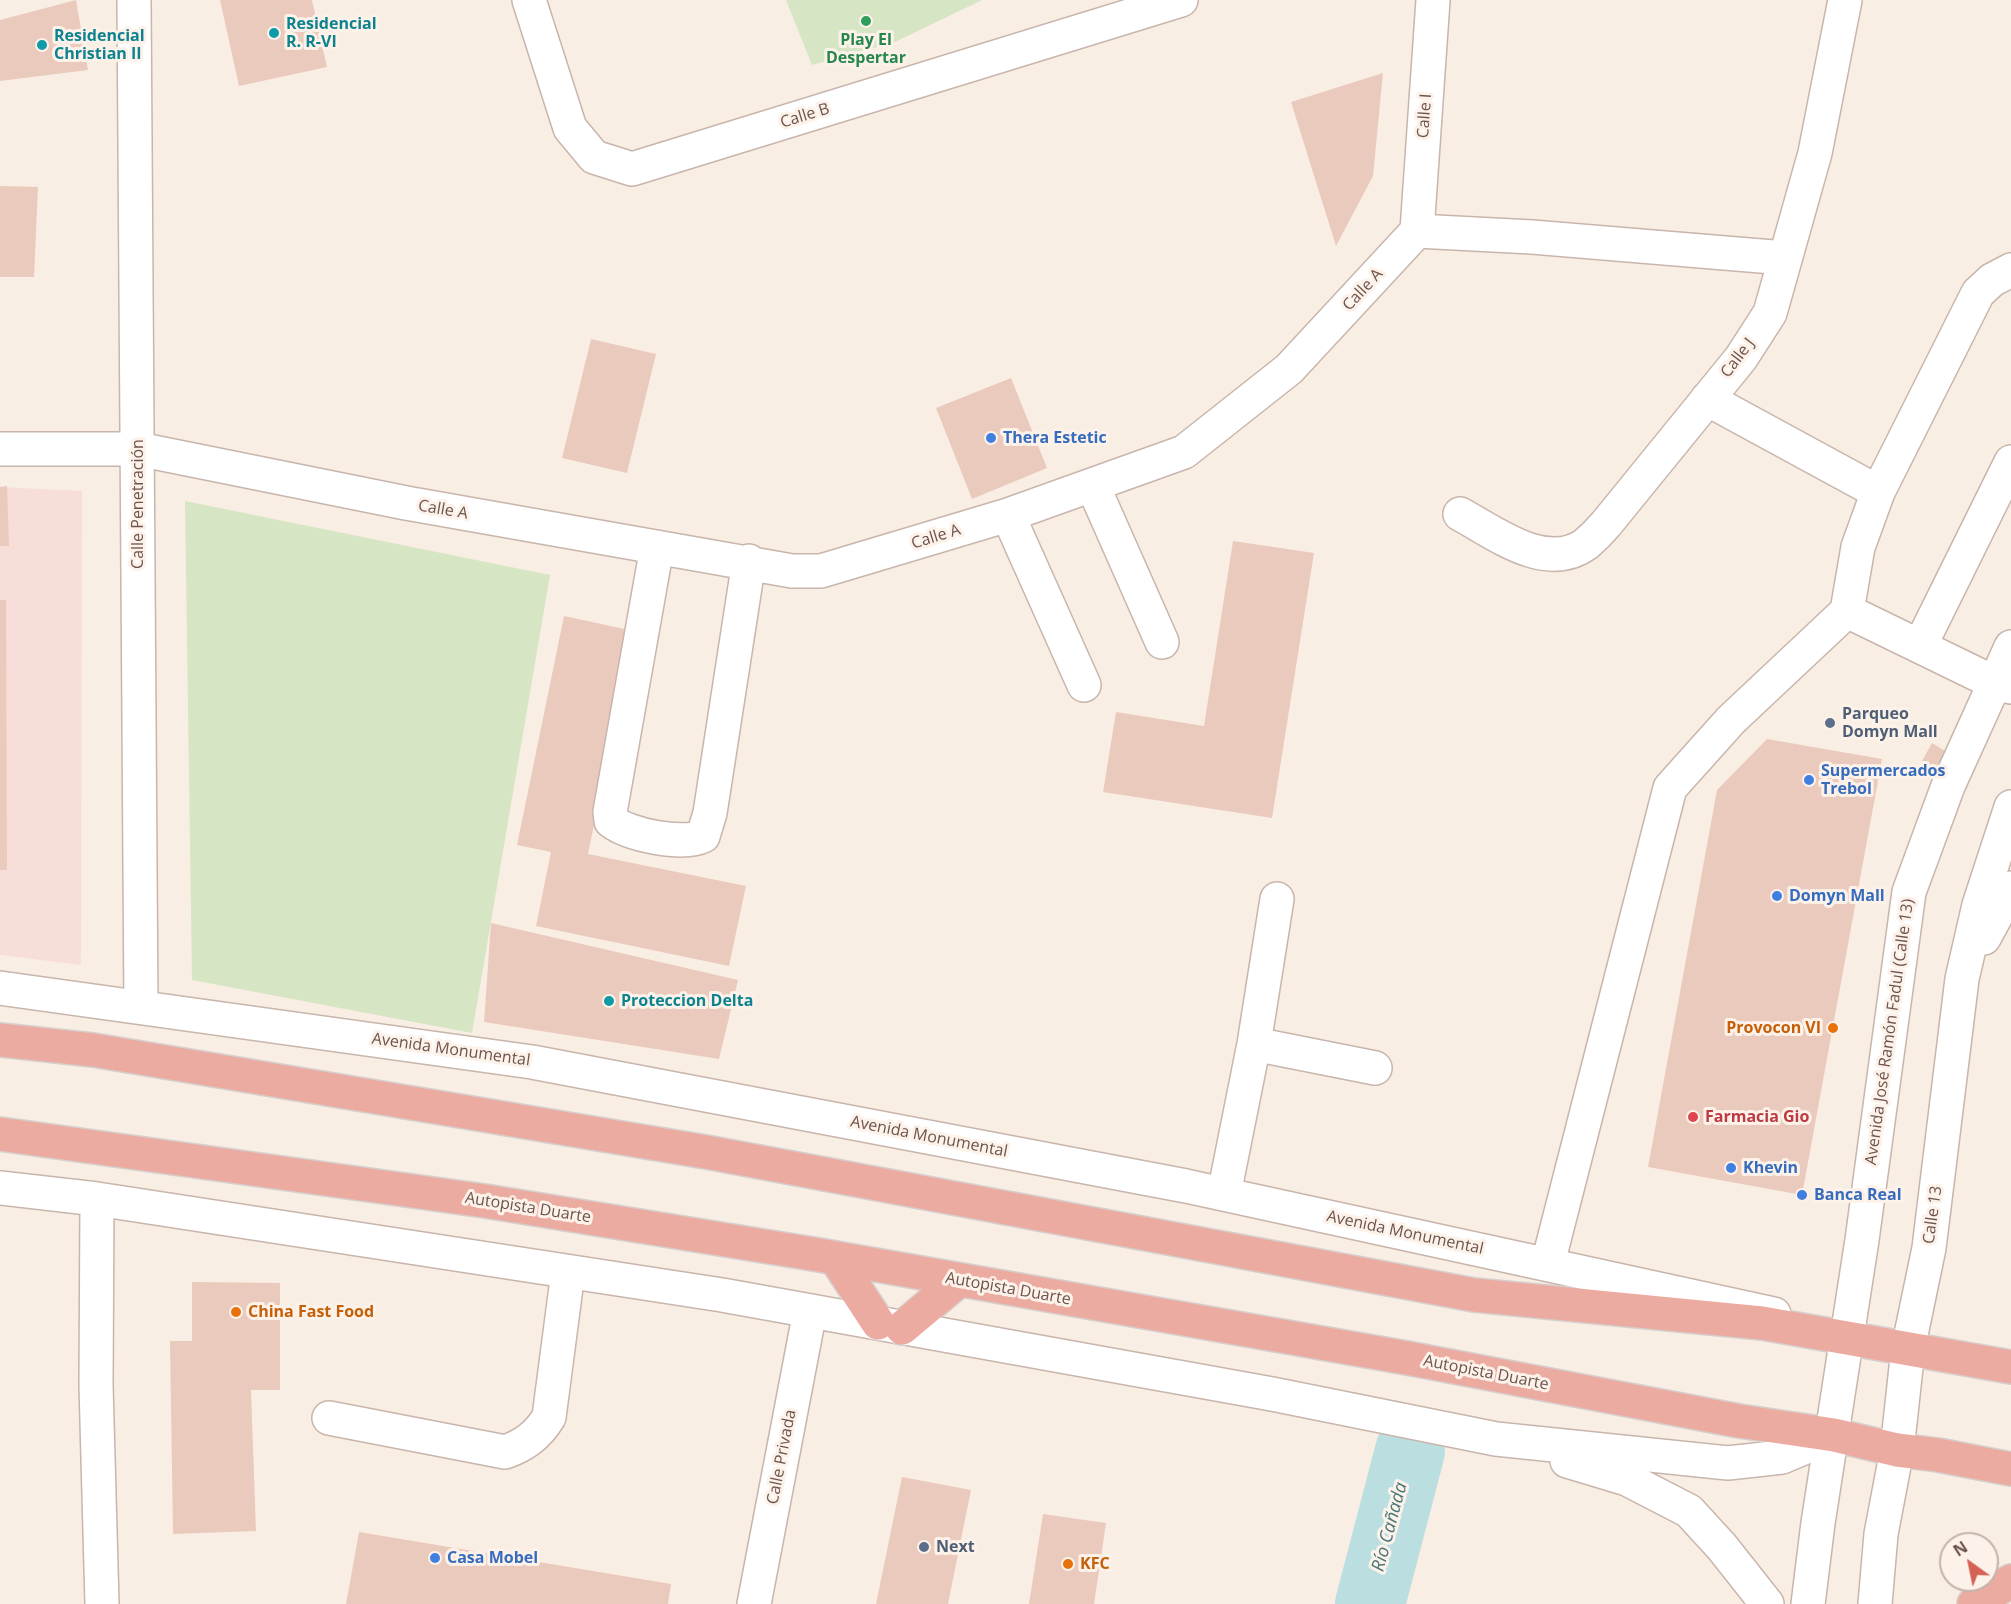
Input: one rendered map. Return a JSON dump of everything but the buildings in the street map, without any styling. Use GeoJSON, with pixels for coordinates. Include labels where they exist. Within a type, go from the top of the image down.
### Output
{"type":"FeatureCollection","features":[{"type":"Feature","properties":{"kind":"highway"},"geometry":{"type":"LineString","coordinates":[[0,1040],[93,1050],[706,1152],[1474,1295],[1762,1323],[2011,1367]]}},
{"type":"Feature","properties":{"kind":"highway","name":"Autopista Duarte"},"geometry":{"type":"LineString","coordinates":[[0,1134],[485,1201],[836,1258],[1407,1358],[1739,1421],[1834,1435],[1898,1450],[1938,1455],[2011,1470]]}},
{"type":"Feature","properties":{"kind":"highway"},"geometry":{"type":"LineString","coordinates":[[836,1258],[890,1325],[958,1281]]}},
{"type":"Feature","properties":{"kind":"highway"},"geometry":{"type":"LineString","coordinates":[[1974,1604],[2011,1581]]}},
{"type":"Feature","properties":{"kind":"street","name":"Calle Penetración"},"geometry":{"type":"LineString","coordinates":[[134,0],[141,1007]]}},
{"type":"Feature","properties":{"kind":"street","name":"Calle B"},"geometry":{"type":"LineString","coordinates":[[529,0],[570,128],[594,157],[632,169],[1181,0]]}},
{"type":"Feature","properties":{"kind":"street","name":"Calle I"},"geometry":{"type":"LineString","coordinates":[[1417,231],[1433,0]]}},
{"type":"Feature","properties":{"kind":"street","name":"Calle J"},"geometry":{"type":"LineString","coordinates":[[1460,514],[1523,548],[1548,554],[1567,552],[1584,545],[1606,524],[1741,358],[1770,313],[1815,153],[1845,0]]}},
{"type":"Feature","properties":{"kind":"street","name":"Calle A"},"geometry":{"type":"LineString","coordinates":[[0,449],[138,449],[406,503],[749,561],[792,571],[821,571],[1008,515],[1184,452],[1289,369],[1417,231]]}},
{"type":"Feature","properties":{"kind":"street"},"geometry":{"type":"LineString","coordinates":[[1417,231],[1532,237],[1785,258]]}},
{"type":"Feature","properties":{"kind":"street"},"geometry":{"type":"LineString","coordinates":[[1548,1263],[1671,788],[1731,720],[1846,611],[1858,548],[1878,492],[1978,293],[1992,280],[2011,270]]}},
{"type":"Feature","properties":{"kind":"street"},"geometry":{"type":"LineString","coordinates":[[1707,399],[1878,492]]}},
{"type":"Feature","properties":{"kind":"street"},"geometry":{"type":"LineString","coordinates":[[1920,646],[2011,462]]}},
{"type":"Feature","properties":{"kind":"street"},"geometry":{"type":"LineString","coordinates":[[1093,486],[1162,642]]}},
{"type":"Feature","properties":{"kind":"street"},"geometry":{"type":"LineString","coordinates":[[1008,515],[1084,685]]}},
{"type":"Feature","properties":{"kind":"street"},"geometry":{"type":"LineString","coordinates":[[657,547],[610,812],[611,820],[631,832],[693,842],[703,836],[710,813],[749,561]]}},
{"type":"Feature","properties":{"kind":"street"},"geometry":{"type":"LineString","coordinates":[[1846,611],[2003,685]]}},
{"type":"Feature","properties":{"kind":"street","name":"Avenida José Ramón Fadul (Calle 13)"},"geometry":{"type":"LineString","coordinates":[[1808,1604],[1818,1523],[1848,1337],[1909,892],[1948,786],[2003,685],[2011,647]]}},
{"type":"Feature","properties":{"kind":"street"},"geometry":{"type":"LineString","coordinates":[[1962,979],[1979,905],[2011,807]]}},
{"type":"Feature","properties":{"kind":"street"},"geometry":{"type":"LineString","coordinates":[[1962,979],[2011,888]]}},
{"type":"Feature","properties":{"kind":"street"},"geometry":{"type":"LineString","coordinates":[[1224,1194],[1254,1044],[1276,899]]}},
{"type":"Feature","properties":{"kind":"street","name":"Calle 13"},"geometry":{"type":"LineString","coordinates":[[1875,1604],[1881,1534],[1898,1450],[1908,1350],[1929,1248],[1962,979]]}},
{"type":"Feature","properties":{"kind":"street","name":"Avenida Monumental"},"geometry":{"type":"LineString","coordinates":[[0,988],[532,1062],[1224,1194],[1765,1311],[1848,1337]]}},
{"type":"Feature","properties":{"kind":"street"},"geometry":{"type":"LineString","coordinates":[[1254,1044],[1375,1068]]}},
{"type":"Feature","properties":{"kind":"street"},"geometry":{"type":"LineString","coordinates":[[0,1188],[97,1199],[810,1311],[1272,1394],[1496,1439],[1728,1463],[1782,1457],[1834,1435]]}},
{"type":"Feature","properties":{"kind":"street"},"geometry":{"type":"LineString","coordinates":[[97,1199],[96,1385],[102,1604]]}},
{"type":"Feature","properties":{"kind":"street"},"geometry":{"type":"LineString","coordinates":[[329,1418],[505,1452],[521,1446],[542,1428],[549,1417],[568,1272]]}},
{"type":"Feature","properties":{"kind":"street","name":"Calle Privada"},"geometry":{"type":"LineString","coordinates":[[753,1604],[810,1311]]}},
{"type":"Feature","properties":{"kind":"street"},"geometry":{"type":"LineString","coordinates":[[1496,1439],[1627,1479],[1689,1511],[1722,1547],[1767,1604]]}},
{"type":"Feature","properties":{"kind":"shaded area"},"geometry":{"type":"Polygon","coordinates":[[[0,487],[82,491],[81,965],[0,955],[0,487]]]}},
{"type":"Feature","properties":{"kind":"green space","name":"Play El Despertar"},"geometry":{"type":"Polygon","coordinates":[[[786,0],[982,0],[895,42],[812,65],[786,0]]]}},
{"type":"Feature","properties":{"kind":"green space"},"geometry":{"type":"Polygon","coordinates":[[[185,501],[550,575],[472,1033],[192,980],[185,501]]]}},
{"type":"Feature","properties":{"kind":"waterway","name":"Río Cañada"},"geometry":{"type":"LineString","coordinates":[[1370,1604],[1410,1451]]}},
{"type":"Feature","properties":{"kind":"place","name":"Play El Despertar"},"geometry":{"type":"Point","coordinates":[866,21]}},
{"type":"Feature","properties":{"kind":"place","name":"Residencial R. R-VI"},"geometry":{"type":"Point","coordinates":[274,33]}},
{"type":"Feature","properties":{"kind":"place","name":"Residencial Christian II"},"geometry":{"type":"Point","coordinates":[42,45]}},
{"type":"Feature","properties":{"kind":"place","name":"Thera Estetic"},"geometry":{"type":"Point","coordinates":[991,438]}},
{"type":"Feature","properties":{"kind":"place","name":"Parqueo Domyn Mall"},"geometry":{"type":"Point","coordinates":[1830,723]}},
{"type":"Feature","properties":{"kind":"place","name":"Supermercados Trebol"},"geometry":{"type":"Point","coordinates":[1809,780]}},
{"type":"Feature","properties":{"kind":"place","name":"Domyn Mall"},"geometry":{"type":"Point","coordinates":[1777,896]}},
{"type":"Feature","properties":{"kind":"place","name":"Proteccion Delta"},"geometry":{"type":"Point","coordinates":[609,1001]}},
{"type":"Feature","properties":{"kind":"place","name":"Provocon VI"},"geometry":{"type":"Point","coordinates":[1833,1028]}},
{"type":"Feature","properties":{"kind":"place","name":"Farmacia Gio"},"geometry":{"type":"Point","coordinates":[1693,1117]}},
{"type":"Feature","properties":{"kind":"place","name":"Khevin"},"geometry":{"type":"Point","coordinates":[1731,1168]}},
{"type":"Feature","properties":{"kind":"place","name":"Banca Real"},"geometry":{"type":"Point","coordinates":[1802,1195]}},
{"type":"Feature","properties":{"kind":"place","name":"China Fast Food"},"geometry":{"type":"Point","coordinates":[236,1312]}},
{"type":"Feature","properties":{"kind":"place","name":"Next"},"geometry":{"type":"Point","coordinates":[924,1547]}},
{"type":"Feature","properties":{"kind":"place","name":"Casa Mobel"},"geometry":{"type":"Point","coordinates":[435,1558]}},
{"type":"Feature","properties":{"kind":"place","name":"KFC"},"geometry":{"type":"Point","coordinates":[1068,1564]}}]}
